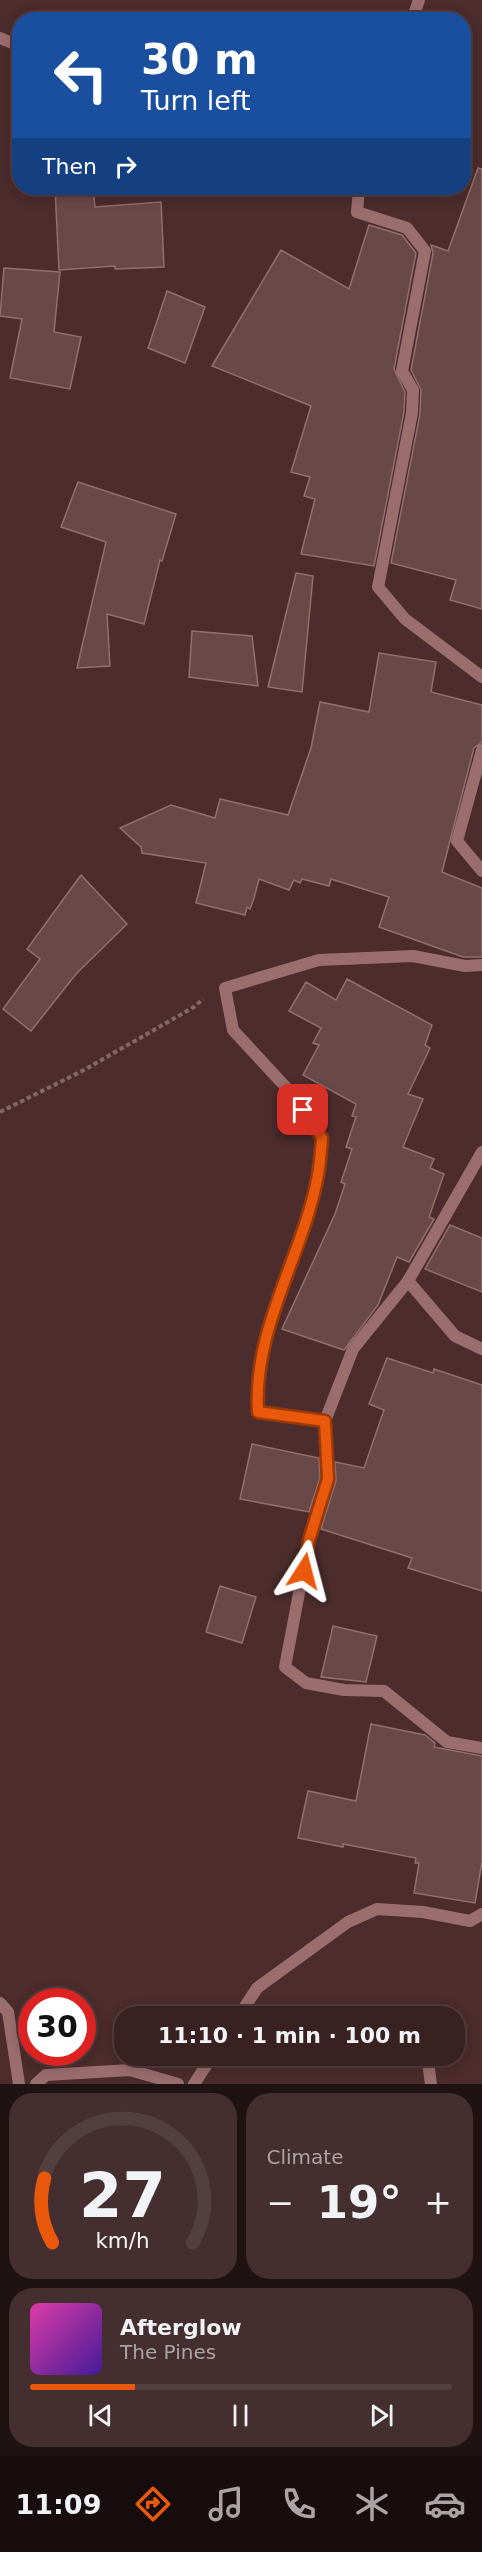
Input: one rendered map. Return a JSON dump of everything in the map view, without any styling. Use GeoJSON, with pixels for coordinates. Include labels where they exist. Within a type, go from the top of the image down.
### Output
{"type":"FeatureCollection","features":[{"type":"Feature","properties":{"kind":"street"},"geometry":{"type":"LineString","coordinates":[[358,195],[357,212],[407,228],[425,251],[402,371],[413,390],[412,413],[378,587],[405,619],[482,677]]}},
{"type":"Feature","properties":{"kind":"street"},"geometry":{"type":"LineString","coordinates":[[482,750],[457,841],[482,871]]}},
{"type":"Feature","properties":{"kind":"street"},"geometry":{"type":"LineString","coordinates":[[325,1421],[258,1412],[257,1389],[265,1335],[309,1208],[317,1179],[322,1138],[294,1096],[233,1030],[225,988],[319,960],[413,956],[465,966],[482,964]]}},
{"type":"Feature","properties":{"kind":"street"},"geometry":{"type":"LineString","coordinates":[[482,1152],[408,1281],[353,1349],[325,1421],[328,1479],[309,1540],[285,1667],[306,1683],[344,1690],[384,1691],[447,1742],[482,1748]]}},
{"type":"Feature","properties":{"kind":"street"},"geometry":{"type":"LineString","coordinates":[[408,1281],[455,1336],[482,1349]]}},
{"type":"Feature","properties":{"kind":"street"},"geometry":{"type":"LineString","coordinates":[[245,2006],[257,1988],[348,1922],[377,1909],[423,1912],[470,1921],[482,1914]]}},
{"type":"Feature","properties":{"kind":"street"},"geometry":{"type":"LineString","coordinates":[[0,2003],[8,2012],[19,2084]]}},
{"type":"Feature","properties":{"kind":"street"},"geometry":{"type":"LineString","coordinates":[[194,2084],[206,2066]]}},
{"type":"Feature","properties":{"kind":"street"},"geometry":{"type":"LineString","coordinates":[[429,2066],[431,2084]]}},
{"type":"Feature","properties":{"kind":"street"},"geometry":{"type":"LineString","coordinates":[[36,2084],[46,2075],[130,2070],[178,2084]]}},
{"type":"Feature","properties":{"kind":"path"},"geometry":{"type":"LineString","coordinates":[[0,1112],[84,1070],[225,988]]}},
{"type":"Feature","properties":{"kind":"building"},"geometry":{"type":"Polygon","coordinates":[[[478,168],[482,169],[482,609],[450,600],[456,580],[391,563],[420,414],[421,390],[411,370],[433,253],[431,245],[448,251],[468,195],[471,195],[471,187],[478,168]]]}},
{"type":"Feature","properties":{"kind":"building"},"geometry":{"type":"Polygon","coordinates":[[[55,195],[94,195],[95,207],[161,202],[164,267],[115,269],[115,266],[59,270],[55,195]]]}},
{"type":"Feature","properties":{"kind":"building"},"geometry":{"type":"Polygon","coordinates":[[[369,225],[402,235],[416,253],[394,369],[405,392],[404,412],[374,566],[301,554],[315,499],[304,496],[310,477],[291,472],[311,406],[212,366],[281,250],[349,289],[369,225]]]}},
{"type":"Feature","properties":{"kind":"building"},"geometry":{"type":"Polygon","coordinates":[[[4,268],[60,272],[54,332],[81,337],[70,389],[10,378],[22,319],[0,316],[4,268]]]}},
{"type":"Feature","properties":{"kind":"building"},"geometry":{"type":"Polygon","coordinates":[[[167,291],[205,307],[185,363],[148,348],[167,291]]]}},
{"type":"Feature","properties":{"kind":"building"},"geometry":{"type":"Polygon","coordinates":[[[78,482],[176,514],[162,561],[160,560],[144,624],[107,614],[110,666],[77,668],[106,542],[61,527],[78,482]]]}},
{"type":"Feature","properties":{"kind":"building"},"geometry":{"type":"Polygon","coordinates":[[[296,573],[313,576],[302,692],[268,687],[296,573]]]}},
{"type":"Feature","properties":{"kind":"building"},"geometry":{"type":"Polygon","coordinates":[[[192,631],[252,636],[258,686],[189,677],[192,631]]]}},
{"type":"Feature","properties":{"kind":"building"},"geometry":{"type":"Polygon","coordinates":[[[379,653],[436,662],[431,692],[482,705],[482,742],[474,748],[442,872],[482,888],[482,957],[463,957],[379,927],[389,897],[331,879],[329,886],[302,879],[300,883],[294,880],[289,890],[259,879],[250,909],[247,907],[245,915],[196,903],[206,863],[142,853],[141,847],[120,828],[171,805],[215,818],[220,799],[288,815],[311,748],[320,702],[369,712],[379,653]]]}},
{"type":"Feature","properties":{"kind":"building"},"geometry":{"type":"Polygon","coordinates":[[[81,875],[127,924],[76,974],[31,1031],[3,1009],[40,959],[27,949],[81,875]]]}},
{"type":"Feature","properties":{"kind":"building"},"geometry":{"type":"Polygon","coordinates":[[[347,979],[432,1025],[425,1045],[430,1048],[408,1094],[423,1099],[403,1147],[434,1159],[430,1168],[444,1174],[429,1217],[434,1219],[409,1262],[397,1257],[378,1305],[344,1350],[282,1329],[335,1214],[345,1184],[341,1182],[352,1149],[346,1147],[356,1117],[352,1116],[356,1104],[303,1075],[319,1045],[313,1043],[321,1028],[289,1011],[306,982],[336,1000],[347,979]]]}},
{"type":"Feature","properties":{"kind":"building"},"geometry":{"type":"Polygon","coordinates":[[[450,1225],[482,1238],[482,1292],[425,1269],[450,1225]]]}},
{"type":"Feature","properties":{"kind":"building"},"geometry":{"type":"Polygon","coordinates":[[[387,1358],[433,1373],[434,1369],[482,1385],[482,1591],[408,1568],[412,1558],[321,1529],[336,1481],[335,1462],[364,1468],[384,1410],[369,1404],[387,1358]]]}},
{"type":"Feature","properties":{"kind":"building"},"geometry":{"type":"Polygon","coordinates":[[[252,1444],[319,1458],[320,1478],[309,1512],[240,1499],[252,1444]]]}},
{"type":"Feature","properties":{"kind":"building"},"geometry":{"type":"Polygon","coordinates":[[[220,1586],[256,1597],[242,1643],[206,1632],[220,1586]]]}},
{"type":"Feature","properties":{"kind":"building"},"geometry":{"type":"Polygon","coordinates":[[[333,1626],[377,1636],[366,1682],[321,1677],[333,1626]]]}},
{"type":"Feature","properties":{"kind":"building"},"geometry":{"type":"Polygon","coordinates":[[[371,1724],[425,1735],[435,1743],[434,1747],[482,1756],[482,1862],[475,1903],[414,1893],[419,1863],[415,1863],[416,1858],[298,1838],[308,1791],[356,1801],[371,1724]]]}},
{"type":"Feature","properties":{"kind":"route"},"geometry":{"type":"LineString","coordinates":[[303,1110],[322,1138],[317,1179],[265,1335],[257,1389],[258,1412],[325,1421],[328,1479],[309,1540],[304,1571]]}}]}
